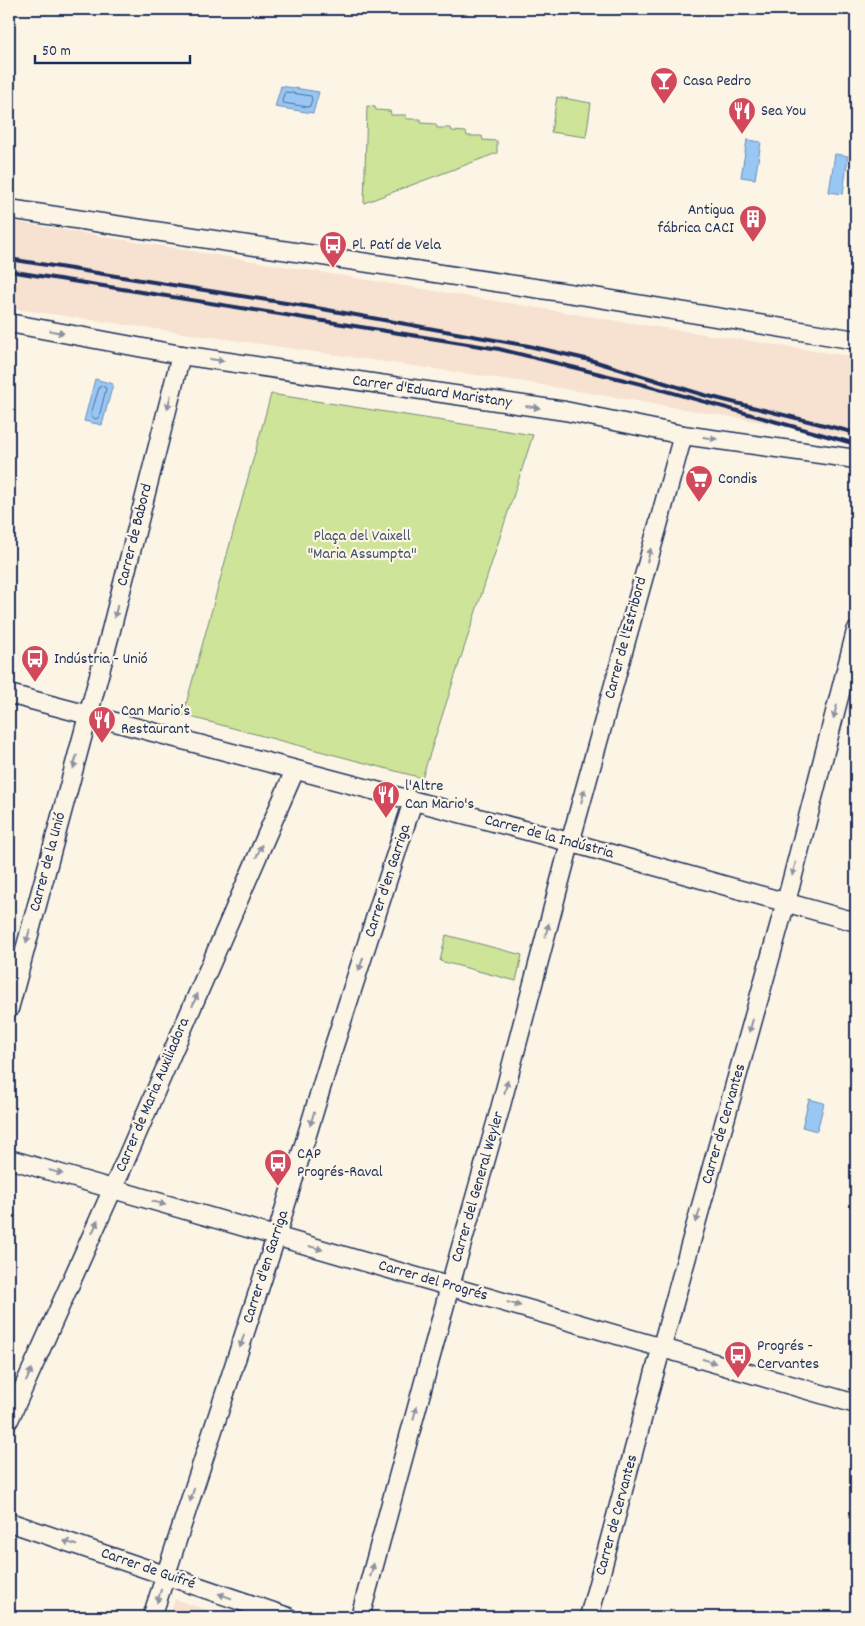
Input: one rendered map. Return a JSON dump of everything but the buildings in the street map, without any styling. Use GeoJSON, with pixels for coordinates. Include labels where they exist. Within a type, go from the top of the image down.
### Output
{"type":"FeatureCollection","features":[{"type":"Feature","properties":{"kind":"street"},"geometry":{"type":"LineString","coordinates":[[9,209],[581,295],[856,340]]}},
{"type":"Feature","properties":{"kind":"street","name":"Carrer d'Eduard Maristany"},"geometry":{"type":"LineString","coordinates":[[9,322],[181,355],[565,411],[683,435],[856,459]]}},
{"type":"Feature","properties":{"kind":"street","name":"Carrer de Babord"},"geometry":{"type":"LineString","coordinates":[[88,715],[181,355]]}},
{"type":"Feature","properties":{"kind":"street","name":"Carrer de l'Estribord"},"geometry":{"type":"LineString","coordinates":[[570,842],[683,435]]}},
{"type":"Feature","properties":{"kind":"street","name":"Carrer de Cervantes"},"geometry":{"type":"LineString","coordinates":[[590,1617],[662,1347],[785,903],[856,631]]}},
{"type":"Feature","properties":{"kind":"street","name":"Carrer de la Indústria"},"geometry":{"type":"LineString","coordinates":[[9,694],[570,842],[856,922]]}},
{"type":"Feature","properties":{"kind":"street","name":"Carrer de la Unió"},"geometry":{"type":"LineString","coordinates":[[9,1009],[88,715]]}},
{"type":"Feature","properties":{"kind":"street","name":"Carrer de Maria Auxiliadora"},"geometry":{"type":"LineString","coordinates":[[9,1420],[113,1189],[295,770]]}},
{"type":"Feature","properties":{"kind":"street","name":"Carrer d'en Garriga"},"geometry":{"type":"LineString","coordinates":[[152,1617],[276,1237],[332,1052],[413,801]]}},
{"type":"Feature","properties":{"kind":"street","name":"Carrer del General Weyler"},"geometry":{"type":"LineString","coordinates":[[360,1617],[500,1109],[570,842]]}},
{"type":"Feature","properties":{"kind":"street","name":"Carrer del Progrés"},"geometry":{"type":"LineString","coordinates":[[9,1159],[856,1404]]}},
{"type":"Feature","properties":{"kind":"street","name":"Carrer de Guifré"},"geometry":{"type":"LineString","coordinates":[[9,1522],[288,1617]]}},
{"type":"Feature","properties":{"kind":"shaded area"},"geometry":{"type":"Polygon","coordinates":[[[9,221],[611,320],[856,357],[856,438],[524,382],[9,308],[9,221]]]}},
{"type":"Feature","properties":{"kind":"shaded area"},"geometry":{"type":"Polygon","coordinates":[[[175,1599],[223,1616],[226,1617],[169,1617],[175,1599]]]}},
{"type":"Feature","properties":{"kind":"green space"},"geometry":{"type":"Polygon","coordinates":[[[557,97],[591,103],[586,137],[551,132],[557,97]]]}},
{"type":"Feature","properties":{"kind":"green space"},"geometry":{"type":"Polygon","coordinates":[[[367,106],[375,107],[376,110],[390,111],[391,115],[406,115],[406,119],[421,119],[421,123],[436,124],[437,128],[451,128],[452,131],[466,132],[467,136],[482,136],[483,140],[497,141],[497,153],[364,203],[367,106]]]}},
{"type":"Feature","properties":{"kind":"green space","name":"Plaça del Vaixell \"Maria Assumpta\""},"geometry":{"type":"Polygon","coordinates":[[[271,394],[533,435],[422,778],[183,715],[271,394]]]}},
{"type":"Feature","properties":{"kind":"green space"},"geometry":{"type":"Polygon","coordinates":[[[446,935],[522,955],[516,981],[440,961],[446,935]]]}},
{"type":"Feature","properties":{"kind":"water"},"geometry":{"type":"Polygon","coordinates":[[[281,86],[319,92],[313,113],[275,107],[281,86]]]}},
{"type":"Feature","properties":{"kind":"water"},"geometry":{"type":"Polygon","coordinates":[[[747,140],[761,142],[755,179],[741,177],[747,140]]]}},
{"type":"Feature","properties":{"kind":"water"},"geometry":{"type":"Polygon","coordinates":[[[835,154],[848,156],[843,194],[829,192],[835,154]]]}},
{"type":"Feature","properties":{"kind":"water"},"geometry":{"type":"Polygon","coordinates":[[[95,379],[113,384],[102,425],[84,421],[95,379]]]}},
{"type":"Feature","properties":{"kind":"water"},"geometry":{"type":"Polygon","coordinates":[[[809,1099],[824,1103],[817,1131],[802,1127],[809,1099]]]}},
{"type":"Feature","properties":{"kind":"railway"},"geometry":{"type":"LineString","coordinates":[[9,259],[311,307],[529,346],[590,360],[704,395],[856,433]]}},
{"type":"Feature","properties":{"kind":"railway"},"geometry":{"type":"LineString","coordinates":[[9,271],[499,349],[641,384],[856,444]]}},
{"type":"Feature","properties":{"kind":"place","name":"Casa Pedro"},"geometry":{"type":"Point","coordinates":[664,105]}},
{"type":"Feature","properties":{"kind":"place","name":"Sea You"},"geometry":{"type":"Point","coordinates":[742,135]}},
{"type":"Feature","properties":{"kind":"place","name":"Antigua fábrica CACI"},"geometry":{"type":"Point","coordinates":[753,243]}},
{"type":"Feature","properties":{"kind":"place","name":"Pl. Patí de Vela"},"geometry":{"type":"Point","coordinates":[333,269]}},
{"type":"Feature","properties":{"kind":"place","name":"Condis"},"geometry":{"type":"Point","coordinates":[699,503]}},
{"type":"Feature","properties":{"kind":"place","name":"Indústria - Unió"},"geometry":{"type":"Point","coordinates":[35,683]}},
{"type":"Feature","properties":{"kind":"place","name":"Can Mario’s Restaurant"},"geometry":{"type":"Point","coordinates":[102,744]}},
{"type":"Feature","properties":{"kind":"place","name":"l'Altre Can Mario's"},"geometry":{"type":"Point","coordinates":[386,819]}},
{"type":"Feature","properties":{"kind":"place","name":"CAP Progrés-Raval"},"geometry":{"type":"Point","coordinates":[278,1187]}},
{"type":"Feature","properties":{"kind":"place","name":"Progrés - Cervantes"},"geometry":{"type":"Point","coordinates":[738,1379]}}]}
